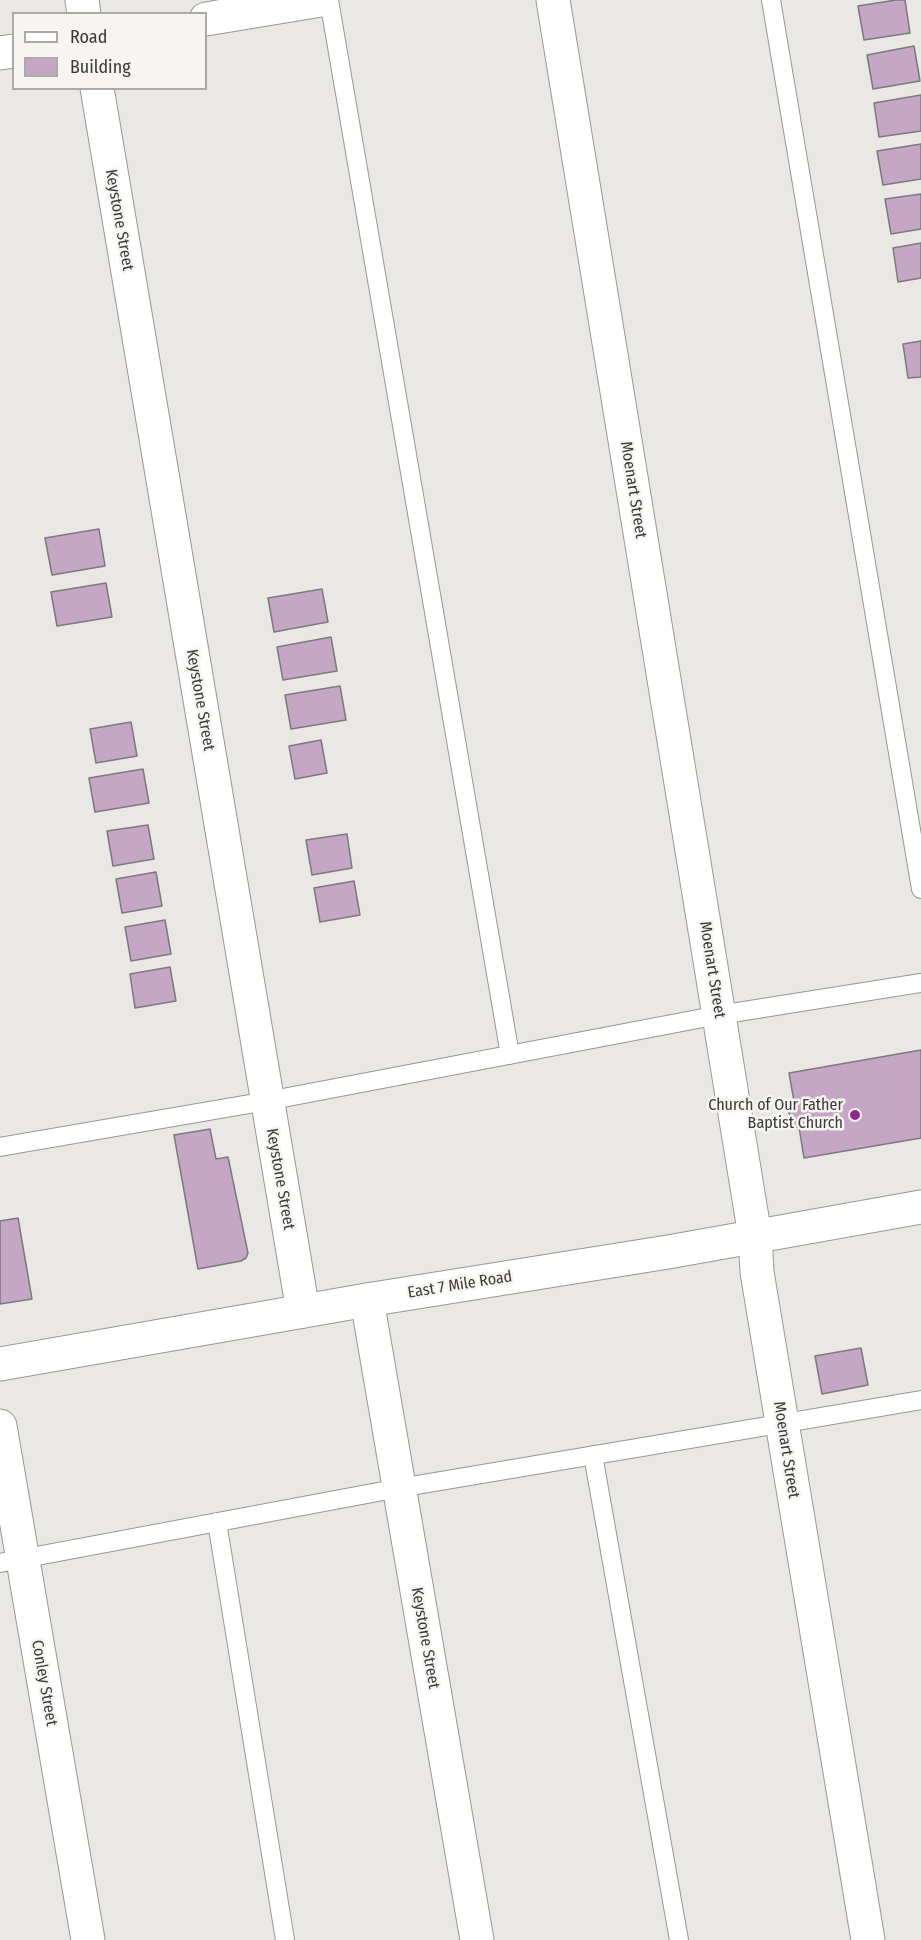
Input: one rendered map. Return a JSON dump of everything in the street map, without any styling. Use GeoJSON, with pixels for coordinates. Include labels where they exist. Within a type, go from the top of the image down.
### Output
{"type":"FeatureCollection","features":[{"type":"Feature","properties":{"kind":"street"},"geometry":{"type":"LineString","coordinates":[[207,19],[321,0]]}},
{"type":"Feature","properties":{"kind":"street","name":"Moenart Street"},"geometry":{"type":"LineString","coordinates":[[553,0],[755,1236],[757,1272],[868,1940]]}},
{"type":"Feature","properties":{"kind":"street","name":"Keystone Street"},"geometry":{"type":"LineString","coordinates":[[97,90],[303,1311]]}},
{"type":"Feature","properties":{"kind":"street","name":"East 7 Mile Road"},"geometry":{"type":"LineString","coordinates":[[0,1364],[921,1207]]}},
{"type":"Feature","properties":{"kind":"street","name":"Keystone Street"},"geometry":{"type":"LineString","coordinates":[[367,1300],[477,1940]]}},
{"type":"Feature","properties":{"kind":"street","name":"Conley Street"},"geometry":{"type":"LineString","coordinates":[[0,1426],[11,1561],[88,1940]]}},
{"type":"Feature","properties":{"kind":"lane"},"geometry":{"type":"LineString","coordinates":[[329,0],[510,1055]]}},
{"type":"Feature","properties":{"kind":"lane"},"geometry":{"type":"LineString","coordinates":[[771,0],[921,890]]}},
{"type":"Feature","properties":{"kind":"lane"},"geometry":{"type":"LineString","coordinates":[[0,1147],[267,1101],[719,1015],[921,983]]}},
{"type":"Feature","properties":{"kind":"lane"},"geometry":{"type":"LineString","coordinates":[[11,1561],[399,1488],[921,1400]]}},
{"type":"Feature","properties":{"kind":"lane"},"geometry":{"type":"LineString","coordinates":[[593,1455],[679,1940]]}},
{"type":"Feature","properties":{"kind":"lane"},"geometry":{"type":"LineString","coordinates":[[217,1522],[285,1940]]}},
{"type":"Feature","properties":{"kind":"building"},"geometry":{"type":"Polygon","coordinates":[[[905,0],[910,33],[864,40],[858,6],[905,0]]]}},
{"type":"Feature","properties":{"kind":"building"},"geometry":{"type":"Polygon","coordinates":[[[914,46],[920,81],[873,89],[867,55],[914,46]]]}},
{"type":"Feature","properties":{"kind":"building"},"geometry":{"type":"Polygon","coordinates":[[[921,95],[921,131],[879,137],[874,103],[921,95]]]}},
{"type":"Feature","properties":{"kind":"building"},"geometry":{"type":"Polygon","coordinates":[[[921,144],[921,179],[883,185],[877,151],[921,144]]]}},
{"type":"Feature","properties":{"kind":"building"},"geometry":{"type":"Polygon","coordinates":[[[921,194],[921,229],[891,234],[885,199],[921,194]]]}},
{"type":"Feature","properties":{"kind":"building"},"geometry":{"type":"Polygon","coordinates":[[[921,243],[921,278],[898,282],[893,248],[921,243]]]}},
{"type":"Feature","properties":{"kind":"building"},"geometry":{"type":"Polygon","coordinates":[[[921,341],[921,377],[908,378],[903,344],[921,341]]]}},
{"type":"Feature","properties":{"kind":"building"},"geometry":{"type":"Polygon","coordinates":[[[99,529],[105,566],[52,575],[45,538],[99,529]]]}},
{"type":"Feature","properties":{"kind":"building"},"geometry":{"type":"Polygon","coordinates":[[[106,583],[112,617],[57,626],[51,592],[106,583]]]}},
{"type":"Feature","properties":{"kind":"building"},"geometry":{"type":"Polygon","coordinates":[[[322,589],[328,622],[274,632],[268,598],[322,589]]]}},
{"type":"Feature","properties":{"kind":"building"},"geometry":{"type":"Polygon","coordinates":[[[331,637],[337,671],[283,680],[277,647],[331,637]]]}},
{"type":"Feature","properties":{"kind":"building"},"geometry":{"type":"Polygon","coordinates":[[[340,686],[346,720],[291,729],[285,695],[340,686]]]}},
{"type":"Feature","properties":{"kind":"building"},"geometry":{"type":"Polygon","coordinates":[[[131,722],[137,756],[96,763],[90,729],[131,722]]]}},
{"type":"Feature","properties":{"kind":"building"},"geometry":{"type":"Polygon","coordinates":[[[321,740],[327,773],[295,779],[289,746],[321,740]]]}},
{"type":"Feature","properties":{"kind":"building"},"geometry":{"type":"Polygon","coordinates":[[[143,769],[149,803],[95,812],[89,778],[143,769]]]}},
{"type":"Feature","properties":{"kind":"building"},"geometry":{"type":"Polygon","coordinates":[[[148,825],[154,859],[113,866],[107,831],[148,825]]]}},
{"type":"Feature","properties":{"kind":"building"},"geometry":{"type":"Polygon","coordinates":[[[347,834],[352,868],[312,875],[306,840],[347,834]]]}},
{"type":"Feature","properties":{"kind":"building"},"geometry":{"type":"Polygon","coordinates":[[[156,872],[162,906],[122,913],[116,879],[156,872]]]}},
{"type":"Feature","properties":{"kind":"building"},"geometry":{"type":"Polygon","coordinates":[[[354,881],[360,915],[320,922],[314,888],[354,881]]]}},
{"type":"Feature","properties":{"kind":"building"},"geometry":{"type":"Polygon","coordinates":[[[165,920],[171,954],[131,961],[125,927],[165,920]]]}},
{"type":"Feature","properties":{"kind":"building"},"geometry":{"type":"Polygon","coordinates":[[[170,967],[176,1001],[135,1008],[130,974],[170,967]]]}},
{"type":"Feature","properties":{"kind":"building","name":"Church of Our Father Baptist Church"},"geometry":{"type":"Polygon","coordinates":[[[921,1050],[921,1138],[804,1158],[799,1127],[792,1128],[787,1102],[794,1101],[789,1073],[921,1050]]]}},
{"type":"Feature","properties":{"kind":"building"},"geometry":{"type":"Polygon","coordinates":[[[210,1129],[216,1159],[228,1157],[248,1253],[241,1261],[198,1269],[174,1135],[210,1129]]]}},
{"type":"Feature","properties":{"kind":"building"},"geometry":{"type":"Polygon","coordinates":[[[18,1218],[32,1299],[0,1304],[0,1221],[18,1218]]]}},
{"type":"Feature","properties":{"kind":"building"},"geometry":{"type":"Polygon","coordinates":[[[861,1348],[868,1385],[822,1394],[815,1356],[861,1348]]]}},
{"type":"Feature","properties":{"kind":"place","name":"Church of Our Father Baptist Church"},"geometry":{"type":"Point","coordinates":[855,1115]}}]}
